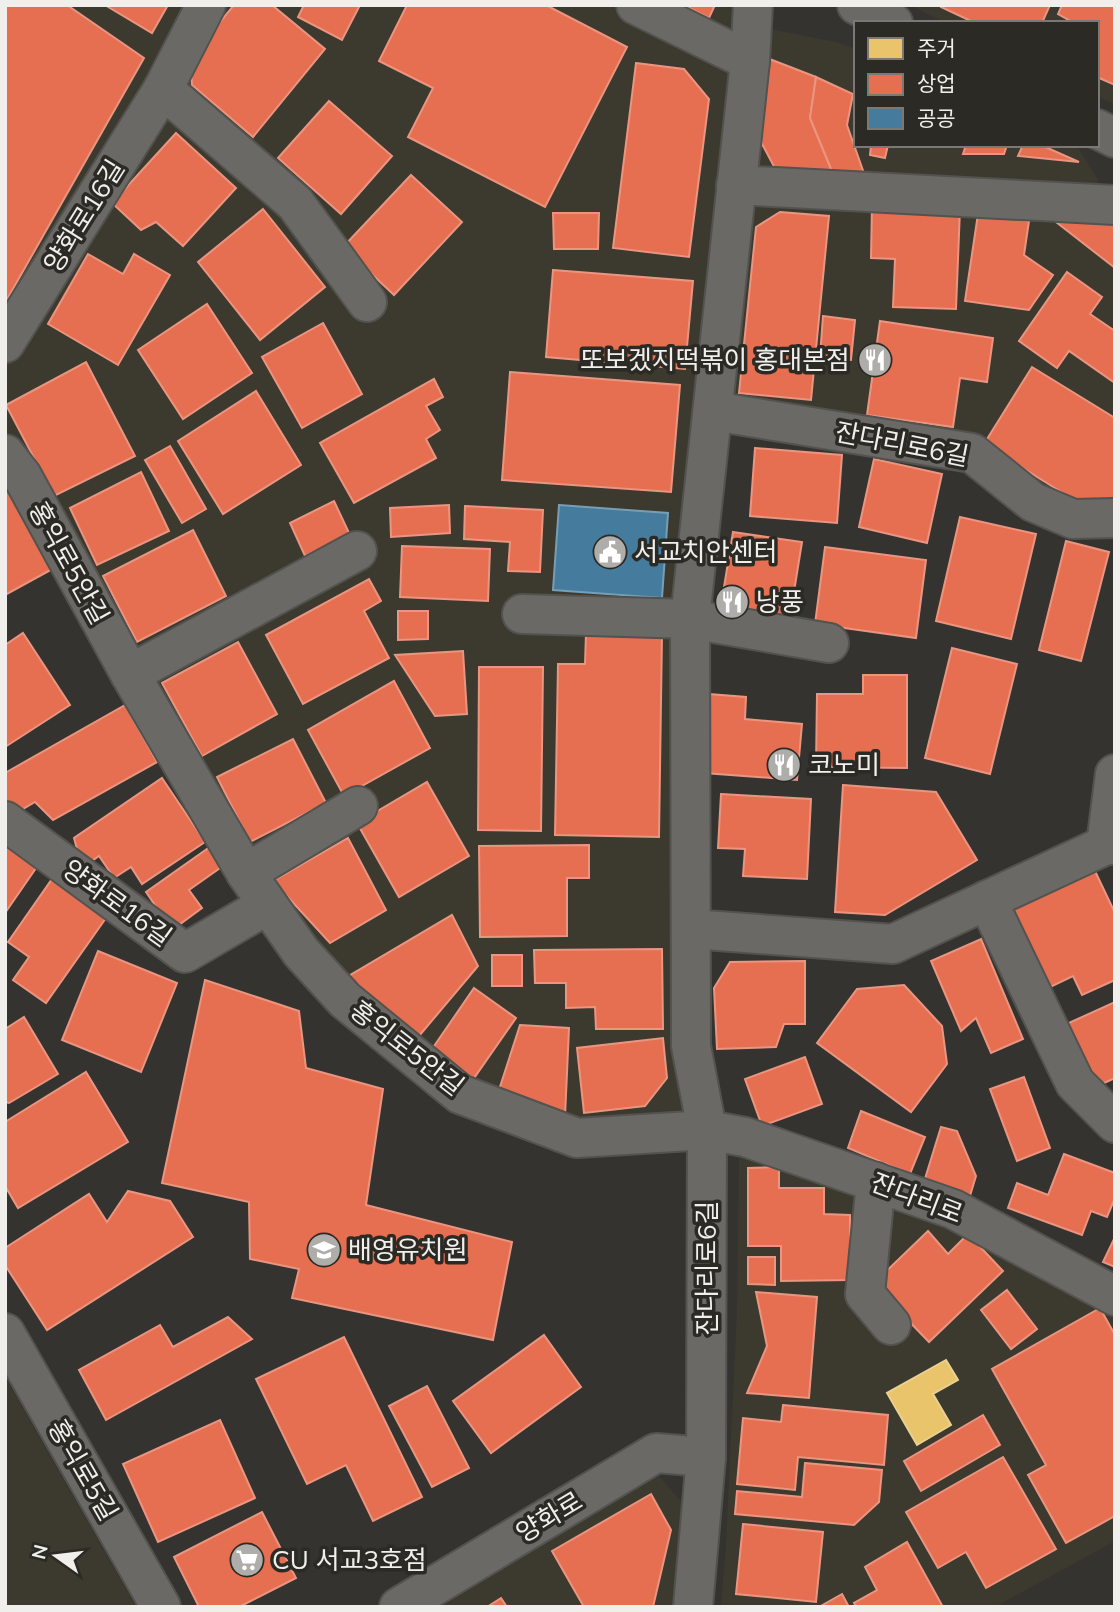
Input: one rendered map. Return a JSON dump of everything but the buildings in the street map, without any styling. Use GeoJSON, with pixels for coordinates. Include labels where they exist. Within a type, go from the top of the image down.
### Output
{"type":"FeatureCollection","features":[{"type":"Feature","properties":{"kind":"street","name":"양화로16길"},"geometry":{"type":"LineString","coordinates":[[5,342],[163,89],[206,5]]}},
{"type":"Feature","properties":{"kind":"street"},"geometry":{"type":"LineString","coordinates":[[636,5],[750,61]]}},
{"type":"Feature","properties":{"kind":"street","name":"잔다리로6길"},"geometry":{"type":"LineString","coordinates":[[693,1607],[706,1457],[707,1130],[691,1046],[690,619],[750,61],[753,5]]}},
{"type":"Feature","properties":{"kind":"street"},"geometry":{"type":"LineString","coordinates":[[857,5],[889,21]]}},
{"type":"Feature","properties":{"kind":"street"},"geometry":{"type":"LineString","coordinates":[[163,89],[295,202],[368,302]]}},
{"type":"Feature","properties":{"kind":"street"},"geometry":{"type":"LineString","coordinates":[[1099,130],[1115,138]]}},
{"type":"Feature","properties":{"kind":"street"},"geometry":{"type":"LineString","coordinates":[[737,185],[1115,205]]}},
{"type":"Feature","properties":{"kind":"street","name":"잔다리로6길"},"geometry":{"type":"LineString","coordinates":[[713,411],[972,453],[1033,502],[1073,519],[1115,519]]}},
{"type":"Feature","properties":{"kind":"street","name":"홍익로5안길"},"geometry":{"type":"LineString","coordinates":[[5,454],[22,476],[130,674],[246,873],[301,952],[345,1000],[460,1094],[577,1138],[707,1130]]}},
{"type":"Feature","properties":{"kind":"street"},"geometry":{"type":"LineString","coordinates":[[130,674],[357,551]]}},
{"type":"Feature","properties":{"kind":"street"},"geometry":{"type":"LineString","coordinates":[[522,614],[690,619],[829,643]]}},
{"type":"Feature","properties":{"kind":"street"},"geometry":{"type":"LineString","coordinates":[[691,929],[893,944],[1110,845],[1115,774]]}},
{"type":"Feature","properties":{"kind":"street"},"geometry":{"type":"LineString","coordinates":[[246,873],[358,806]]}},
{"type":"Feature","properties":{"kind":"street","name":"양화로16길"},"geometry":{"type":"LineString","coordinates":[[5,821],[185,953],[267,905]]}},
{"type":"Feature","properties":{"kind":"street"},"geometry":{"type":"LineString","coordinates":[[986,900],[1074,1083],[1115,1124]]}},
{"type":"Feature","properties":{"kind":"street","name":"잔다리로"},"geometry":{"type":"LineString","coordinates":[[707,1130],[745,1137],[953,1209],[1115,1296]]}},
{"type":"Feature","properties":{"kind":"street"},"geometry":{"type":"LineString","coordinates":[[876,1182],[865,1294],[891,1325]]}},
{"type":"Feature","properties":{"kind":"street","name":"홍익로5길"},"geometry":{"type":"LineString","coordinates":[[5,1333],[161,1607]]}},
{"type":"Feature","properties":{"kind":"street","name":"양화로"},"geometry":{"type":"LineString","coordinates":[[399,1607],[656,1453],[706,1457]]}},
{"type":"Feature","properties":{"kind":"shaded area"},"geometry":{"type":"Polygon","coordinates":[[[5,5],[195,5],[5,337],[5,5]]]}},
{"type":"Feature","properties":{"kind":"shaded area"},"geometry":{"type":"Polygon","coordinates":[[[206,5],[755,5],[770,29],[836,42],[854,48],[854,147],[1079,149],[1097,178],[1100,204],[1115,205],[1115,518],[972,453],[713,411],[690,619],[707,1130],[577,1138],[460,1094],[345,1000],[5,454],[5,343],[206,5]]]}},
{"type":"Feature","properties":{"kind":"shaded area"},"geometry":{"type":"Polygon","coordinates":[[[910,5],[1115,5],[1115,104],[1099,97],[1099,21],[942,21],[910,5]]]}},
{"type":"Feature","properties":{"kind":"shaded area"},"geometry":{"type":"Polygon","coordinates":[[[767,1145],[1115,1296],[1115,1541],[995,1607],[721,1607],[737,1310],[739,1158],[767,1145]]]}},
{"type":"Feature","properties":{"kind":"shaded area"},"geometry":{"type":"Polygon","coordinates":[[[5,1377],[136,1607],[5,1607],[5,1377]]]}},
{"type":"Feature","properties":{"kind":"shaded area"},"geometry":{"type":"Polygon","coordinates":[[[658,1475],[685,1506],[675,1607],[432,1607],[658,1475]]]}},
{"type":"Feature","properties":{"kind":"place","name":"또보겠지떡볶이 홍대본점"},"geometry":{"type":"Point","coordinates":[875,360]}},
{"type":"Feature","properties":{"kind":"place","name":"서교치안센터"},"geometry":{"type":"Point","coordinates":[610,552]}},
{"type":"Feature","properties":{"kind":"place","name":"낭풍"},"geometry":{"type":"Point","coordinates":[732,602]}},
{"type":"Feature","properties":{"kind":"place","name":"코노미"},"geometry":{"type":"Point","coordinates":[784,765]}},
{"type":"Feature","properties":{"kind":"place","name":"배영유치원"},"geometry":{"type":"Point","coordinates":[324,1250]}},
{"type":"Feature","properties":{"kind":"place","name":"CU 서교3호점"},"geometry":{"type":"Point","coordinates":[247,1560]}}]}
